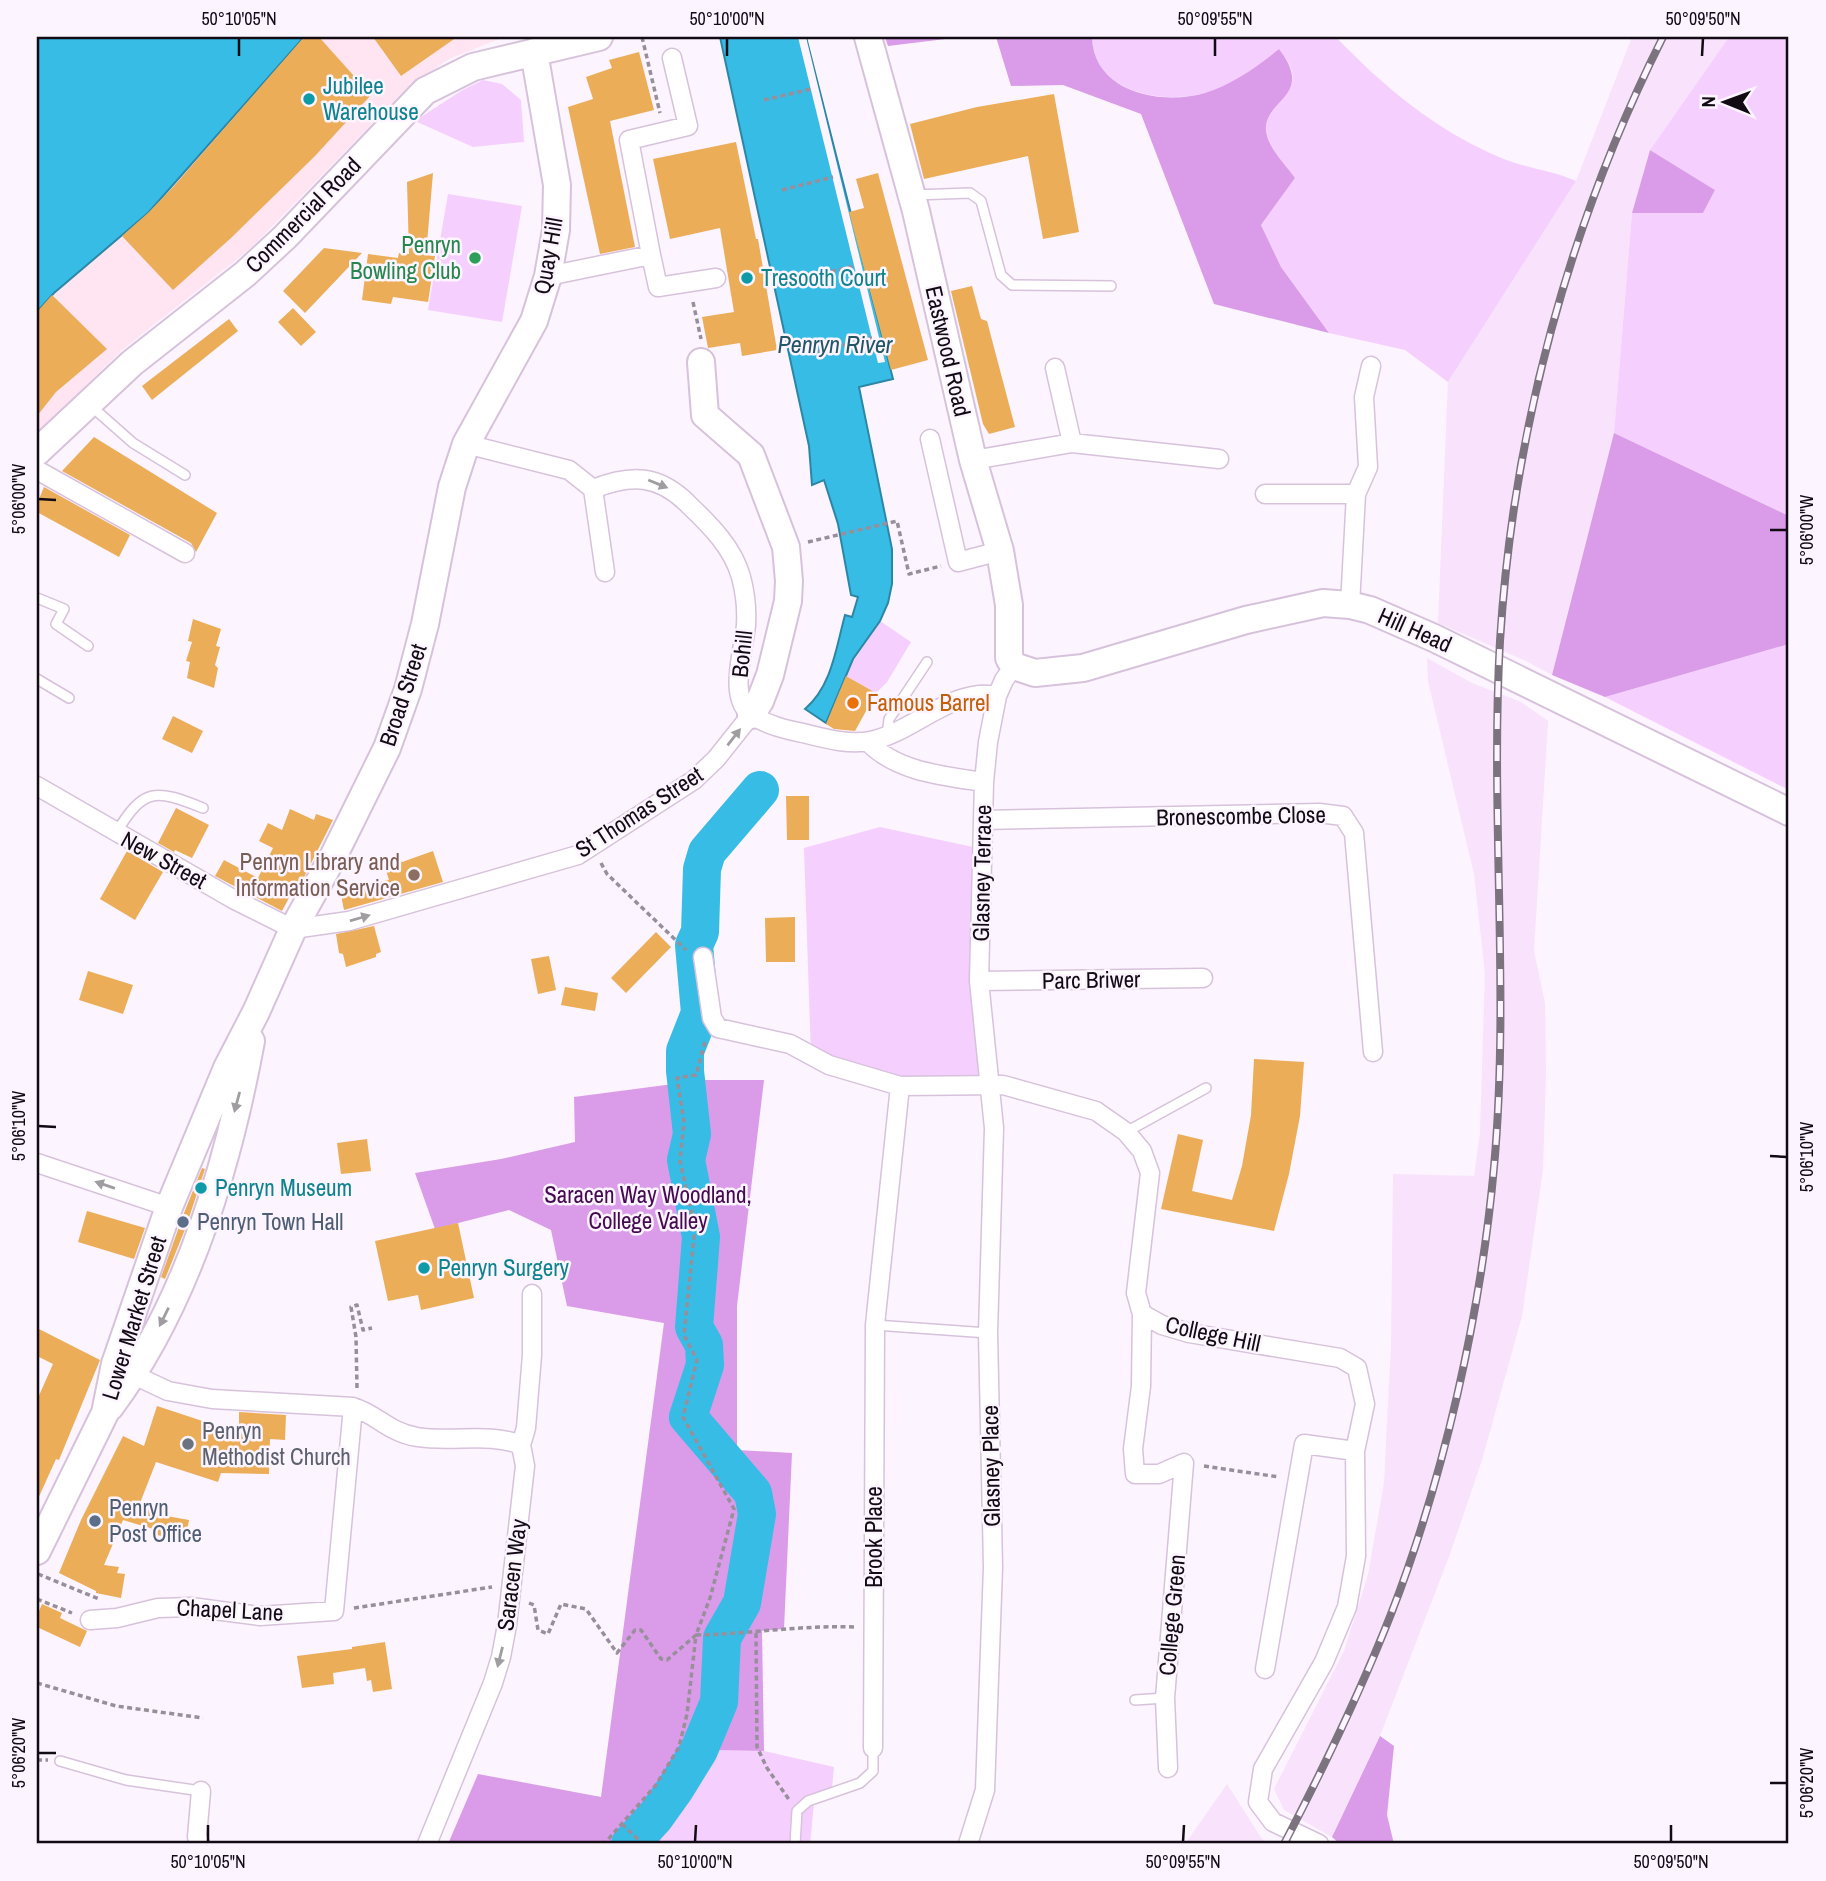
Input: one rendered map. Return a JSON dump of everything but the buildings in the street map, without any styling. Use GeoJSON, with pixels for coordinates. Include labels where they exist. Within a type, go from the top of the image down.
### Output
{"type":"FeatureCollection","features":[{"type":"Feature","properties":{"kind":"street","name":"Commercial Road"},"geometry":{"type":"LineString","coordinates":[[37,452],[132,363],[245,274],[285,237],[425,91],[473,67],[599,37]]}},
{"type":"Feature","properties":{"kind":"street","name":"Eastwood Road"},"geometry":{"type":"LineString","coordinates":[[868,37],[912,195],[973,460],[1000,551],[1009,605],[1009,658],[1014,666]]}},
{"type":"Feature","properties":{"kind":"street","name":"Quay Hill"},"geometry":{"type":"LineString","coordinates":[[466,444],[534,321],[548,276],[556,230],[557,186],[534,52]]}},
{"type":"Feature","properties":{"kind":"street"},"geometry":{"type":"LineString","coordinates":[[672,58],[688,126],[629,140],[651,255],[658,287],[716,278]]}},
{"type":"Feature","properties":{"kind":"street"},"geometry":{"type":"LineString","coordinates":[[548,276],[651,255]]}},
{"type":"Feature","properties":{"kind":"street","name":"Bohill"},"geometry":{"type":"LineString","coordinates":[[701,362],[705,415],[751,455],[786,548],[788,601],[770,675],[751,715]]}},
{"type":"Feature","properties":{"kind":"street"},"geometry":{"type":"LineString","coordinates":[[1350,605],[1356,494],[1368,467],[1364,397],[1371,366]]}},
{"type":"Feature","properties":{"kind":"street"},"geometry":{"type":"LineString","coordinates":[[1055,368],[1072,443]]}},
{"type":"Feature","properties":{"kind":"street"},"geometry":{"type":"LineString","coordinates":[[930,439],[958,562],[1000,551]]}},
{"type":"Feature","properties":{"kind":"street"},"geometry":{"type":"LineString","coordinates":[[973,460],[1072,443],[1219,459]]}},
{"type":"Feature","properties":{"kind":"street"},"geometry":{"type":"LineString","coordinates":[[466,444],[569,470],[593,489],[606,572]]}},
{"type":"Feature","properties":{"kind":"street","name":"Broad Street"},"geometry":{"type":"LineString","coordinates":[[293,929],[334,855],[392,736],[408,689],[452,487],[466,444]]}},
{"type":"Feature","properties":{"kind":"street"},"geometry":{"type":"LineString","coordinates":[[37,470],[185,554]]}},
{"type":"Feature","properties":{"kind":"street","name":"Bohill"},"geometry":{"type":"LineString","coordinates":[[593,489],[613,481],[631,479],[650,480],[667,487],[703,519],[728,548],[741,577],[744,592],[746,625],[738,684],[741,700],[751,715]]}},
{"type":"Feature","properties":{"kind":"street"},"geometry":{"type":"LineString","coordinates":[[1265,494],[1356,494]]}},
{"type":"Feature","properties":{"kind":"street","name":"Hill Head"},"geometry":{"type":"LineString","coordinates":[[1014,666],[1035,673],[1083,668],[1246,620],[1323,603],[1350,605],[1370,610],[1458,649],[1789,813]]}},
{"type":"Feature","properties":{"kind":"street","name":"Glasney Terrace"},"geometry":{"type":"LineString","coordinates":[[991,1084],[979,981],[984,782],[988,742],[998,696],[1004,680],[1014,666]]}},
{"type":"Feature","properties":{"kind":"street"},"geometry":{"type":"LineString","coordinates":[[751,715],[774,725],[818,737],[868,742],[890,735],[969,697],[986,693],[998,696]]}},
{"type":"Feature","properties":{"kind":"street","name":"St Thomas Street"},"geometry":{"type":"LineString","coordinates":[[293,929],[349,921],[578,855],[694,780],[716,759],[751,715]]}},
{"type":"Feature","properties":{"kind":"street"},"geometry":{"type":"LineString","coordinates":[[868,742],[880,754],[909,766],[984,782]]}},
{"type":"Feature","properties":{"kind":"street","name":"New Street"},"geometry":{"type":"LineString","coordinates":[[37,786],[207,885],[293,929]]}},
{"type":"Feature","properties":{"kind":"street","name":"Bronescombe Close"},"geometry":{"type":"LineString","coordinates":[[983,820],[1319,813],[1343,816],[1354,833],[1373,1052]]}},
{"type":"Feature","properties":{"kind":"street","name":"Lower Market Street"},"geometry":{"type":"LineString","coordinates":[[37,1551],[105,1413],[115,1364],[169,1207],[227,1068],[256,1012],[293,929]]}},
{"type":"Feature","properties":{"kind":"street"},"geometry":{"type":"LineString","coordinates":[[696,954],[712,1018]]}},
{"type":"Feature","properties":{"kind":"street","name":"Parc Briwer"},"geometry":{"type":"LineString","coordinates":[[979,981],[1203,978]]}},
{"type":"Feature","properties":{"kind":"street"},"geometry":{"type":"LineString","coordinates":[[105,1413],[134,1375],[179,1285],[203,1223],[245,1072],[256,1012]]}},
{"type":"Feature","properties":{"kind":"street","name":"College Hill"},"geometry":{"type":"LineString","coordinates":[[712,1018],[718,1028],[790,1044],[829,1065],[900,1086],[1003,1085],[1096,1111],[1126,1132],[1142,1151],[1150,1173],[1136,1293],[1142,1314],[1162,1325],[1189,1333],[1340,1358],[1357,1368],[1365,1404],[1355,1451],[1356,1556],[1347,1607],[1324,1661],[1263,1769],[1258,1802],[1273,1822],[1319,1844]]}},
{"type":"Feature","properties":{"kind":"street","name":"Glasney Place"},"geometry":{"type":"LineString","coordinates":[[968,1844],[985,1790],[993,1567],[988,1333],[995,1128],[991,1084]]}},
{"type":"Feature","properties":{"kind":"street","name":"Brook Place"},"geometry":{"type":"LineString","coordinates":[[873,1748],[875,1325],[900,1086]]}},
{"type":"Feature","properties":{"kind":"street"},"geometry":{"type":"LineString","coordinates":[[37,1163],[169,1207]]}},
{"type":"Feature","properties":{"kind":"street","name":"Saracen Way"},"geometry":{"type":"LineString","coordinates":[[427,1844],[493,1683],[501,1657],[525,1466],[525,1454],[521,1445],[526,1428],[532,1355],[532,1294]]}},
{"type":"Feature","properties":{"kind":"street"},"geometry":{"type":"LineString","coordinates":[[1142,1314],[1141,1387],[1133,1450],[1135,1474],[1159,1474],[1184,1463]]}},
{"type":"Feature","properties":{"kind":"street"},"geometry":{"type":"LineString","coordinates":[[134,1375],[168,1391],[212,1399],[355,1407],[368,1411],[388,1428],[403,1434],[457,1440],[509,1440],[521,1445]]}},
{"type":"Feature","properties":{"kind":"street"},"geometry":{"type":"LineString","coordinates":[[334,1611],[355,1407]]}},
{"type":"Feature","properties":{"kind":"street"},"geometry":{"type":"LineString","coordinates":[[1265,1669],[1304,1444],[1355,1451]]}},
{"type":"Feature","properties":{"kind":"street","name":"College Green"},"geometry":{"type":"LineString","coordinates":[[1168,1768],[1165,1698],[1184,1463]]}},
{"type":"Feature","properties":{"kind":"street","name":"Chapel Lane"},"geometry":{"type":"LineString","coordinates":[[90,1620],[158,1608],[191,1607],[260,1616],[334,1611]]}},
{"type":"Feature","properties":{"kind":"street"},"geometry":{"type":"LineString","coordinates":[[200,1844],[197,1837],[201,1791]]}},
{"type":"Feature","properties":{"kind":"lane"},"geometry":{"type":"LineString","coordinates":[[912,195],[970,193],[981,201],[1001,275],[1012,285],[1111,286]]}},
{"type":"Feature","properties":{"kind":"lane"},"geometry":{"type":"LineString","coordinates":[[88,403],[133,443],[185,475]]}},
{"type":"Feature","properties":{"kind":"lane"},"geometry":{"type":"LineString","coordinates":[[37,598],[64,609],[56,624],[88,646]]}},
{"type":"Feature","properties":{"kind":"lane"},"geometry":{"type":"LineString","coordinates":[[890,735],[889,719],[927,662]]}},
{"type":"Feature","properties":{"kind":"lane"},"geometry":{"type":"LineString","coordinates":[[37,679],[69,698]]}},
{"type":"Feature","properties":{"kind":"lane"},"geometry":{"type":"LineString","coordinates":[[116,833],[130,810],[139,801],[152,796],[165,794],[203,808]]}},
{"type":"Feature","properties":{"kind":"lane"},"geometry":{"type":"LineString","coordinates":[[1126,1132],[1206,1088]]}},
{"type":"Feature","properties":{"kind":"lane"},"geometry":{"type":"LineString","coordinates":[[875,1325],[988,1333]]}},
{"type":"Feature","properties":{"kind":"lane"},"geometry":{"type":"LineString","coordinates":[[1135,1700],[1165,1698]]}},
{"type":"Feature","properties":{"kind":"lane"},"geometry":{"type":"LineString","coordinates":[[794,1844],[797,1811],[808,1801],[860,1783],[873,1771],[873,1748]]}},
{"type":"Feature","properties":{"kind":"lane"},"geometry":{"type":"LineString","coordinates":[[60,1761],[126,1780],[201,1791]]}},
{"type":"Feature","properties":{"kind":"path"},"geometry":{"type":"LineString","coordinates":[[642,37],[664,131]]}},
{"type":"Feature","properties":{"kind":"path"},"geometry":{"type":"LineString","coordinates":[[764,100],[811,89]]}},
{"type":"Feature","properties":{"kind":"path"},"geometry":{"type":"LineString","coordinates":[[782,190],[833,177]]}},
{"type":"Feature","properties":{"kind":"path"},"geometry":{"type":"LineString","coordinates":[[798,280],[854,266]]}},
{"type":"Feature","properties":{"kind":"path"},"geometry":{"type":"LineString","coordinates":[[690,282],[701,341],[701,362]]}},
{"type":"Feature","properties":{"kind":"path"},"geometry":{"type":"LineString","coordinates":[[810,354],[872,338]]}},
{"type":"Feature","properties":{"kind":"path"},"geometry":{"type":"LineString","coordinates":[[833,537],[897,521],[909,574],[958,562]]}},
{"type":"Feature","properties":{"kind":"path"},"geometry":{"type":"LineString","coordinates":[[591,846],[607,874],[696,954]]}},
{"type":"Feature","properties":{"kind":"path"},"geometry":{"type":"LineString","coordinates":[[604,1844],[656,1785],[679,1747],[687,1714],[696,1635],[710,1598],[734,1509],[683,1417],[697,1360],[684,1335],[695,1227],[680,1161],[684,1122],[677,1078],[696,1075],[712,1018]]}},
{"type":"Feature","properties":{"kind":"path"},"geometry":{"type":"LineString","coordinates":[[355,1407],[356,1337],[351,1307],[357,1305],[363,1329],[372,1328]]}},
{"type":"Feature","properties":{"kind":"path"},"geometry":{"type":"LineString","coordinates":[[1184,1463],[1297,1480]]}},
{"type":"Feature","properties":{"kind":"path"},"geometry":{"type":"LineString","coordinates":[[37,1573],[91,1597],[118,1603],[132,1613]]}},
{"type":"Feature","properties":{"kind":"path"},"geometry":{"type":"LineString","coordinates":[[334,1611],[510,1591],[534,1605],[538,1630],[548,1634],[561,1604],[586,1609],[617,1653],[635,1630],[641,1630],[661,1658],[667,1660],[696,1635],[749,1634],[819,1626],[874,1627]]}},
{"type":"Feature","properties":{"kind":"path"},"geometry":{"type":"LineString","coordinates":[[37,1599],[90,1620]]}},
{"type":"Feature","properties":{"kind":"path"},"geometry":{"type":"LineString","coordinates":[[755,1633],[757,1747],[767,1768],[797,1811]]}},
{"type":"Feature","properties":{"kind":"path"},"geometry":{"type":"LineString","coordinates":[[37,1683],[116,1706],[203,1718]]}},
{"type":"Feature","properties":{"kind":"path"},"geometry":{"type":"LineString","coordinates":[[622,1824],[643,1844]]}},
{"type":"Feature","properties":{"kind":"shaded area"},"geometry":{"type":"Polygon","coordinates":[[[304,37],[504,37],[449,59],[409,86],[251,248],[122,350],[37,434],[37,312],[246,102],[304,37]]]}},
{"type":"Feature","properties":{"kind":"shaded area"},"geometry":{"type":"Polygon","coordinates":[[[1092,37],[1336,37],[1391,89],[1453,134],[1508,161],[1576,181],[1448,382],[1405,350],[1329,333],[1281,267],[1261,225],[1295,178],[1273,149],[1266,131],[1267,120],[1291,87],[1293,77],[1289,64],[1279,49],[1253,69],[1225,85],[1205,93],[1169,97],[1132,90],[1117,82],[1104,71],[1095,56],[1092,37]]]}},
{"type":"Feature","properties":{"kind":"shaded area"},"geometry":{"type":"Polygon","coordinates":[[[1632,37],[1729,37],[1650,150],[1632,213],[1614,433],[1552,675],[1438,623],[1448,382],[1576,181],[1632,37]]]}},
{"type":"Feature","properties":{"kind":"shaded area"},"geometry":{"type":"Polygon","coordinates":[[[1729,37],[1789,37],[1789,516],[1614,433],[1632,213],[1703,213],[1715,190],[1650,150],[1729,37]]]}},
{"type":"Feature","properties":{"kind":"shaded area"},"geometry":{"type":"Polygon","coordinates":[[[483,80],[502,84],[521,100],[524,142],[473,147],[415,121],[461,91],[483,80]]]}},
{"type":"Feature","properties":{"kind":"shaded area","name":"Penryn Bowling Club"},"geometry":{"type":"Polygon","coordinates":[[[448,194],[522,206],[502,322],[428,310],[448,194]]]}},
{"type":"Feature","properties":{"kind":"shaded area"},"geometry":{"type":"Polygon","coordinates":[[[880,621],[911,642],[887,682],[876,693],[846,676],[853,659],[880,621]]]}},
{"type":"Feature","properties":{"kind":"shaded area"},"geometry":{"type":"Polygon","coordinates":[[[1789,644],[1789,790],[1605,697],[1789,644]]]}},
{"type":"Feature","properties":{"kind":"shaded area"},"geometry":{"type":"Polygon","coordinates":[[[1427,658],[1472,683],[1521,702],[1548,721],[1534,951],[1545,1003],[1543,1170],[1522,1316],[1482,1460],[1450,1554],[1380,1736],[1332,1837],[1284,1810],[1274,1789],[1344,1651],[1368,1575],[1384,1483],[1391,1347],[1393,1174],[1474,1176],[1480,1133],[1485,973],[1474,874],[1428,681],[1427,658]]]}},
{"type":"Feature","properties":{"kind":"shaded area"},"geometry":{"type":"Polygon","coordinates":[[[880,827],[982,849],[991,1084],[900,1086],[811,1055],[804,848],[880,827]]]}},
{"type":"Feature","properties":{"kind":"shaded area"},"geometry":{"type":"Polygon","coordinates":[[[710,1750],[764,1751],[834,1767],[832,1787],[815,1793],[810,1844],[658,1844],[710,1750]]]}},
{"type":"Feature","properties":{"kind":"shaded area"},"geometry":{"type":"Polygon","coordinates":[[[1227,1784],[1262,1839],[1269,1844],[1185,1844],[1227,1784]]]}},
{"type":"Feature","properties":{"kind":"green space"},"geometry":{"type":"Polygon","coordinates":[[[885,37],[962,37],[888,46],[885,37]]]}},
{"type":"Feature","properties":{"kind":"green space"},"geometry":{"type":"Polygon","coordinates":[[[996,37],[1092,37],[1095,56],[1104,71],[1117,82],[1132,90],[1169,97],[1188,97],[1225,85],[1279,49],[1289,65],[1292,78],[1290,88],[1267,120],[1266,131],[1274,150],[1295,178],[1261,225],[1281,267],[1329,333],[1214,304],[1141,114],[1063,85],[1011,86],[996,37]]]}},
{"type":"Feature","properties":{"kind":"green space"},"geometry":{"type":"Polygon","coordinates":[[[1650,150],[1715,190],[1703,213],[1632,213],[1650,150]]]}},
{"type":"Feature","properties":{"kind":"green space"},"geometry":{"type":"Polygon","coordinates":[[[1614,433],[1789,516],[1789,644],[1605,697],[1552,675],[1614,433]]]}},
{"type":"Feature","properties":{"kind":"green space","name":"Saracen Way Woodland, College Valley"},"geometry":{"type":"Polygon","coordinates":[[[704,1080],[764,1080],[737,1306],[737,1450],[792,1453],[784,1629],[762,1631],[764,1751],[710,1750],[658,1844],[448,1844],[478,1774],[601,1797],[664,1323],[567,1306],[551,1230],[509,1210],[435,1229],[415,1173],[501,1159],[575,1142],[574,1097],[704,1080]]]}},
{"type":"Feature","properties":{"kind":"green space"},"geometry":{"type":"Polygon","coordinates":[[[1380,1736],[1394,1746],[1387,1815],[1394,1844],[1340,1844],[1332,1837],[1380,1736]]]}},
{"type":"Feature","properties":{"kind":"water"},"geometry":{"type":"Polygon","coordinates":[[[37,37],[304,37],[148,213],[54,293],[37,312],[37,37]]]}},
{"type":"Feature","properties":{"kind":"water","name":"Penryn River"},"geometry":{"type":"Polygon","coordinates":[[[720,37],[806,37],[893,379],[859,387],[892,549],[892,584],[880,621],[853,659],[826,723],[805,709],[814,700],[827,678],[845,615],[852,617],[858,597],[851,595],[838,524],[824,480],[812,485],[809,446],[720,37]]]}},
{"type":"Feature","properties":{"kind":"pier"},"geometry":{"type":"Polygon","coordinates":[[[798,37],[806,37],[885,362],[878,363],[798,37]]]}},
{"type":"Feature","properties":{"kind":"waterway"},"geometry":{"type":"LineString","coordinates":[[630,1844],[655,1817],[675,1789],[699,1750],[719,1702],[722,1638],[742,1603],[757,1514],[753,1493],[688,1417],[705,1365],[704,1345],[694,1327],[701,1237],[686,1160],[692,1134],[685,1051],[700,1013],[694,945],[700,932],[702,869],[707,852],[760,790]]}},
{"type":"Feature","properties":{"kind":"railway"},"geometry":{"type":"LineString","coordinates":[[1284,1844],[1367,1673],[1391,1614],[1428,1507],[1458,1394],[1480,1279],[1494,1167],[1500,1036],[1497,772],[1500,641],[1518,484],[1551,330],[1574,255],[1600,181],[1663,37]]}},
{"type":"Feature","properties":{"kind":"place","name":"Jubilee Warehouse"},"geometry":{"type":"Point","coordinates":[309,99]}},
{"type":"Feature","properties":{"kind":"place","name":"Penryn Bowling Club"},"geometry":{"type":"Point","coordinates":[475,258]}},
{"type":"Feature","properties":{"kind":"place","name":"Tresooth Court"},"geometry":{"type":"Point","coordinates":[747,278]}},
{"type":"Feature","properties":{"kind":"place","name":"Famous Barrel"},"geometry":{"type":"Point","coordinates":[853,703]}},
{"type":"Feature","properties":{"kind":"place","name":"Penryn Library and Information Service"},"geometry":{"type":"Point","coordinates":[414,875]}},
{"type":"Feature","properties":{"kind":"place","name":"Penryn Museum"},"geometry":{"type":"Point","coordinates":[201,1188]}},
{"type":"Feature","properties":{"kind":"place","name":"Penryn Town Hall"},"geometry":{"type":"Point","coordinates":[183,1222]}},
{"type":"Feature","properties":{"kind":"place","name":"Penryn Surgery"},"geometry":{"type":"Point","coordinates":[424,1268]}},
{"type":"Feature","properties":{"kind":"place","name":"Penryn Methodist Church"},"geometry":{"type":"Point","coordinates":[188,1444]}},
{"type":"Feature","properties":{"kind":"place","name":"Penryn Post Office"},"geometry":{"type":"Point","coordinates":[95,1521]}}]}
